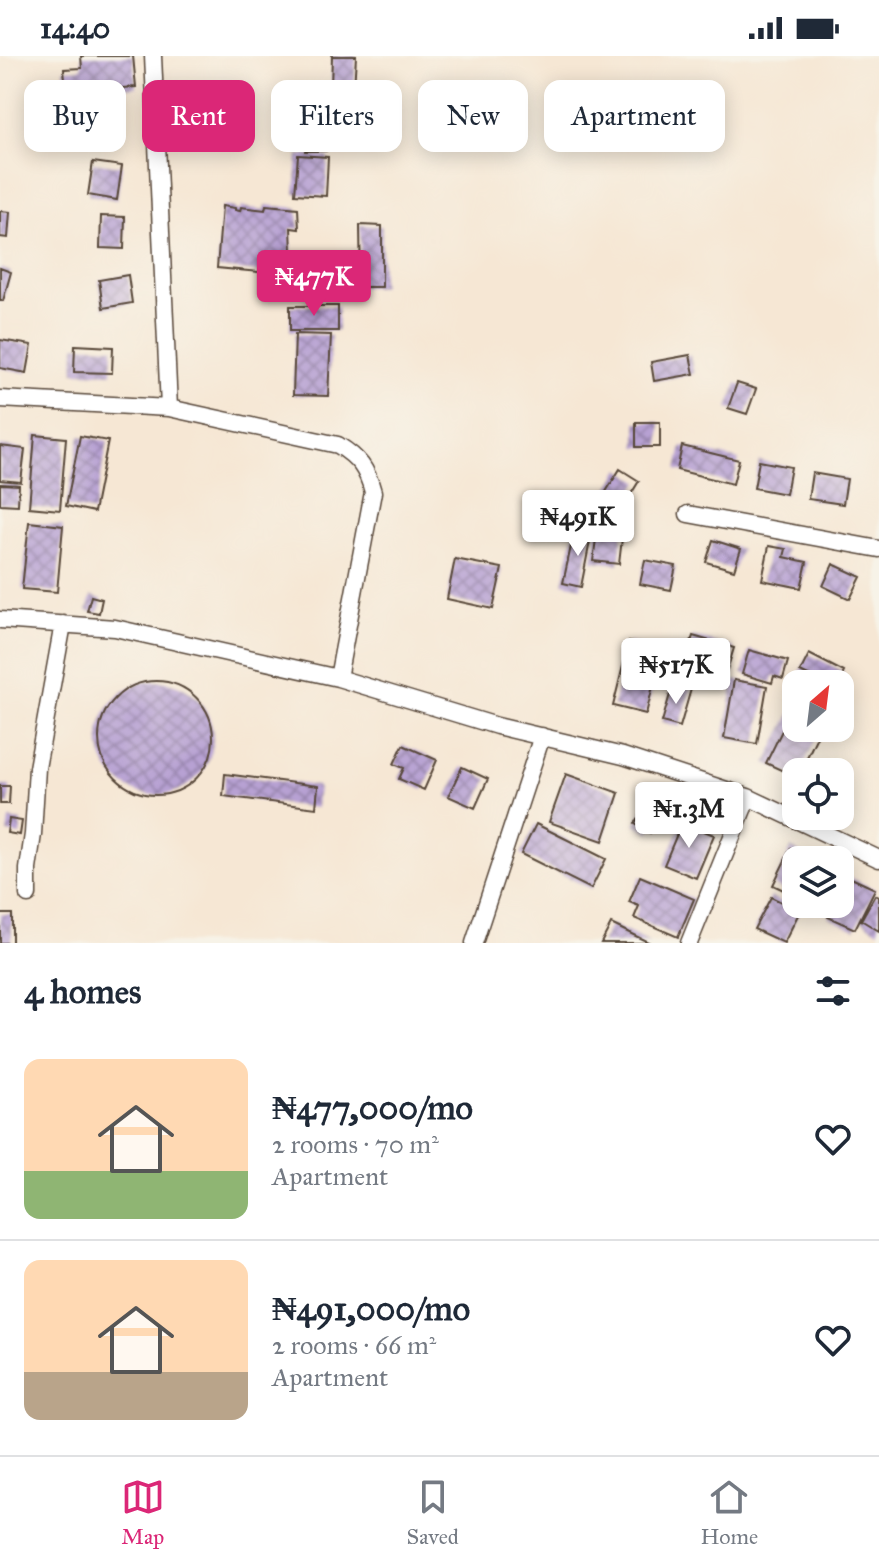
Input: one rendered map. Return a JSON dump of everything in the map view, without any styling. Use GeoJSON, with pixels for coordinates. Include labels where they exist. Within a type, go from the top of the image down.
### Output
{"type":"FeatureCollection","features":[{"type":"Feature","properties":{"kind":"street"},"geometry":{"type":"LineString","coordinates":[[153,56],[169,408]]}},
{"type":"Feature","properties":{"kind":"street"},"geometry":{"type":"LineString","coordinates":[[0,399],[169,408],[338,445],[357,457],[368,474],[373,492],[338,678]]}},
{"type":"Feature","properties":{"kind":"street"},"geometry":{"type":"LineString","coordinates":[[688,514],[879,549]]}},
{"type":"Feature","properties":{"kind":"street"},"geometry":{"type":"LineString","coordinates":[[0,620],[115,628],[338,678],[623,756],[748,797],[879,859]]}},
{"type":"Feature","properties":{"kind":"street"},"geometry":{"type":"LineString","coordinates":[[28,895],[37,768],[63,624]]}},
{"type":"Feature","properties":{"kind":"street"},"geometry":{"type":"LineString","coordinates":[[474,943],[542,736]]}},
{"type":"Feature","properties":{"kind":"street"},"geometry":{"type":"LineString","coordinates":[[689,943],[748,797]]}},
{"type":"Feature","properties":{"kind":"building"},"geometry":{"type":"Polygon","coordinates":[[[81,56],[133,56],[136,87],[126,88],[126,80],[65,80],[64,69],[82,68],[81,56]]]}},
{"type":"Feature","properties":{"kind":"building"},"geometry":{"type":"Polygon","coordinates":[[[332,56],[356,56],[355,80],[331,80],[332,56]]]}},
{"type":"Feature","properties":{"kind":"building"},"geometry":{"type":"Polygon","coordinates":[[[298,155],[328,157],[326,196],[295,194],[298,155]]]}},
{"type":"Feature","properties":{"kind":"building"},"geometry":{"type":"Polygon","coordinates":[[[93,162],[122,166],[117,200],[88,195],[93,162]]]}},
{"type":"Feature","properties":{"kind":"building"},"geometry":{"type":"Polygon","coordinates":[[[266,205],[298,208],[299,229],[291,228],[292,253],[295,254],[290,275],[217,268],[222,206],[240,211],[241,207],[265,210],[266,205]]]}},
{"type":"Feature","properties":{"kind":"building"},"geometry":{"type":"Polygon","coordinates":[[[0,211],[10,212],[8,238],[0,237],[0,211]]]}},
{"type":"Feature","properties":{"kind":"building"},"geometry":{"type":"Polygon","coordinates":[[[101,216],[125,217],[124,249],[100,248],[101,216]]]}},
{"type":"Feature","properties":{"kind":"building"},"geometry":{"type":"Polygon","coordinates":[[[360,225],[382,226],[382,287],[361,287],[360,225]]]}},
{"type":"Feature","properties":{"kind":"building"},"geometry":{"type":"Polygon","coordinates":[[[0,268],[11,272],[3,301],[0,301],[0,268]]]}},
{"type":"Feature","properties":{"kind":"building"},"geometry":{"type":"Polygon","coordinates":[[[128,275],[132,303],[103,308],[99,280],[128,275]]]}},
{"type":"Feature","properties":{"kind":"building"},"geometry":{"type":"Polygon","coordinates":[[[290,306],[338,306],[338,331],[290,331],[290,306]]]}},
{"type":"Feature","properties":{"kind":"building"},"geometry":{"type":"Polygon","coordinates":[[[295,334],[331,335],[328,396],[293,395],[295,334]]]}},
{"type":"Feature","properties":{"kind":"building"},"geometry":{"type":"Polygon","coordinates":[[[0,340],[32,345],[27,373],[0,368],[0,340]]]}},
{"type":"Feature","properties":{"kind":"building"},"geometry":{"type":"Polygon","coordinates":[[[75,345],[113,347],[112,373],[74,372],[75,345]]]}},
{"type":"Feature","properties":{"kind":"building"},"geometry":{"type":"Polygon","coordinates":[[[690,355],[694,374],[654,381],[651,362],[690,355]]]}},
{"type":"Feature","properties":{"kind":"building"},"geometry":{"type":"Polygon","coordinates":[[[737,383],[756,389],[747,414],[728,408],[737,383]]]}},
{"type":"Feature","properties":{"kind":"building"},"geometry":{"type":"Polygon","coordinates":[[[636,422],[660,422],[660,447],[636,447],[636,422]]]}},
{"type":"Feature","properties":{"kind":"building"},"geometry":{"type":"Polygon","coordinates":[[[35,435],[66,438],[60,510],[29,507],[35,435]]]}},
{"type":"Feature","properties":{"kind":"building"},"geometry":{"type":"Polygon","coordinates":[[[80,436],[108,441],[94,512],[66,506],[80,436]]]}},
{"type":"Feature","properties":{"kind":"building"},"geometry":{"type":"Polygon","coordinates":[[[0,446],[25,449],[21,482],[0,480],[0,446]]]}},
{"type":"Feature","properties":{"kind":"building"},"geometry":{"type":"Polygon","coordinates":[[[682,446],[739,460],[733,484],[677,470],[682,446]]]}},
{"type":"Feature","properties":{"kind":"building"},"geometry":{"type":"Polygon","coordinates":[[[759,461],[791,467],[786,494],[754,488],[759,461]]]}},
{"type":"Feature","properties":{"kind":"building"},"geometry":{"type":"Polygon","coordinates":[[[620,469],[639,481],[623,507],[604,495],[620,469]]]}},
{"type":"Feature","properties":{"kind":"building"},"geometry":{"type":"Polygon","coordinates":[[[812,473],[847,479],[843,504],[808,499],[812,473]]]}},
{"type":"Feature","properties":{"kind":"building"},"geometry":{"type":"Polygon","coordinates":[[[0,484],[19,485],[18,505],[0,504],[0,484]]]}},
{"type":"Feature","properties":{"kind":"building"},"geometry":{"type":"Polygon","coordinates":[[[599,517],[624,521],[619,564],[593,561],[599,517]]]}},
{"type":"Feature","properties":{"kind":"building"},"geometry":{"type":"Polygon","coordinates":[[[29,522],[63,526],[57,592],[22,589],[29,522]]]}},
{"type":"Feature","properties":{"kind":"building"},"geometry":{"type":"Polygon","coordinates":[[[575,528],[592,531],[581,587],[563,583],[575,528]]]}},
{"type":"Feature","properties":{"kind":"building"},"geometry":{"type":"Polygon","coordinates":[[[713,540],[741,549],[734,570],[706,562],[713,540]]]}},
{"type":"Feature","properties":{"kind":"building"},"geometry":{"type":"Polygon","coordinates":[[[769,546],[786,549],[784,557],[807,562],[801,588],[762,580],[769,546]]]}},
{"type":"Feature","properties":{"kind":"building"},"geometry":{"type":"Polygon","coordinates":[[[455,559],[502,568],[493,609],[447,599],[455,559]]]}},
{"type":"Feature","properties":{"kind":"building"},"geometry":{"type":"Polygon","coordinates":[[[645,560],[676,566],[671,590],[640,584],[645,560]]]}},
{"type":"Feature","properties":{"kind":"building"},"geometry":{"type":"Polygon","coordinates":[[[833,564],[861,577],[850,599],[823,586],[833,564]]]}},
{"type":"Feature","properties":{"kind":"building"},"geometry":{"type":"Polygon","coordinates":[[[91,596],[102,599],[99,613],[87,611],[91,596]]]}},
{"type":"Feature","properties":{"kind":"building"},"geometry":{"type":"Polygon","coordinates":[[[693,636],[734,648],[723,683],[682,670],[693,636]]]}},
{"type":"Feature","properties":{"kind":"building"},"geometry":{"type":"Polygon","coordinates":[[[629,642],[662,650],[646,714],[613,706],[629,642]]]}},
{"type":"Feature","properties":{"kind":"building"},"geometry":{"type":"Polygon","coordinates":[[[749,650],[788,661],[786,670],[782,670],[782,679],[774,676],[772,683],[742,674],[749,650]]]}},
{"type":"Feature","properties":{"kind":"building"},"geometry":{"type":"Polygon","coordinates":[[[809,654],[840,670],[801,670],[809,654]]]}},
{"type":"Feature","properties":{"kind":"building"},"geometry":{"type":"Polygon","coordinates":[[[734,680],[767,686],[757,744],[724,738],[734,680]]]}},
{"type":"Feature","properties":{"kind":"building"},"geometry":{"type":"Polygon","coordinates":[[[156,681],[188,690],[204,706],[213,738],[204,770],[188,786],[156,795],[124,786],[108,770],[99,738],[108,706],[124,690],[156,681]]]}},
{"type":"Feature","properties":{"kind":"building"},"geometry":{"type":"Polygon","coordinates":[[[673,684],[691,689],[680,727],[662,722],[673,684]]]}},
{"type":"Feature","properties":{"kind":"building"},"geometry":{"type":"Polygon","coordinates":[[[782,730],[782,742],[814,742],[807,758],[782,758],[782,770],[766,763],[782,730]]]}},
{"type":"Feature","properties":{"kind":"building"},"geometry":{"type":"Polygon","coordinates":[[[403,745],[437,760],[424,790],[399,779],[404,768],[394,764],[403,745]]]}},
{"type":"Feature","properties":{"kind":"building"},"geometry":{"type":"Polygon","coordinates":[[[462,767],[488,779],[475,808],[448,796],[462,767]]]}},
{"type":"Feature","properties":{"kind":"building"},"geometry":{"type":"Polygon","coordinates":[[[225,774],[318,786],[316,808],[223,796],[225,774]]]}},
{"type":"Feature","properties":{"kind":"building"},"geometry":{"type":"Polygon","coordinates":[[[566,774],[619,793],[603,841],[549,822],[566,774]]]}},
{"type":"Feature","properties":{"kind":"building"},"geometry":{"type":"Polygon","coordinates":[[[0,786],[10,786],[9,804],[0,804],[0,786]]]}},
{"type":"Feature","properties":{"kind":"building"},"geometry":{"type":"Polygon","coordinates":[[[645,807],[660,817],[650,833],[635,824],[645,807]]]}},
{"type":"Feature","properties":{"kind":"building"},"geometry":{"type":"Polygon","coordinates":[[[9,819],[22,821],[20,835],[7,833],[9,819]]]}},
{"type":"Feature","properties":{"kind":"building"},"geometry":{"type":"Polygon","coordinates":[[[682,822],[714,835],[696,878],[664,865],[682,822]]]}},
{"type":"Feature","properties":{"kind":"building"},"geometry":{"type":"Polygon","coordinates":[[[536,824],[606,859],[591,889],[521,854],[536,824]]]}},
{"type":"Feature","properties":{"kind":"building"},"geometry":{"type":"Polygon","coordinates":[[[782,866],[782,889],[773,885],[782,866]]]}},
{"type":"Feature","properties":{"kind":"building"},"geometry":{"type":"Polygon","coordinates":[[[640,876],[694,899],[678,937],[634,918],[639,906],[629,902],[640,876]]]}},
{"type":"Feature","properties":{"kind":"building"},"geometry":{"type":"Polygon","coordinates":[[[854,879],[875,889],[855,929],[830,918],[854,918],[854,879]]]}},
{"type":"Feature","properties":{"kind":"building"},"geometry":{"type":"Polygon","coordinates":[[[875,895],[879,897],[879,931],[861,920],[875,895]]]}},
{"type":"Feature","properties":{"kind":"building"},"geometry":{"type":"Polygon","coordinates":[[[771,897],[782,902],[782,918],[796,918],[784,943],[754,929],[771,897]]]}},
{"type":"Feature","properties":{"kind":"building"},"geometry":{"type":"Polygon","coordinates":[[[0,914],[12,914],[12,943],[0,943],[0,914]]]}},
{"type":"Feature","properties":{"kind":"building"},"geometry":{"type":"Polygon","coordinates":[[[611,924],[650,943],[601,943],[611,924]]]}}]}
